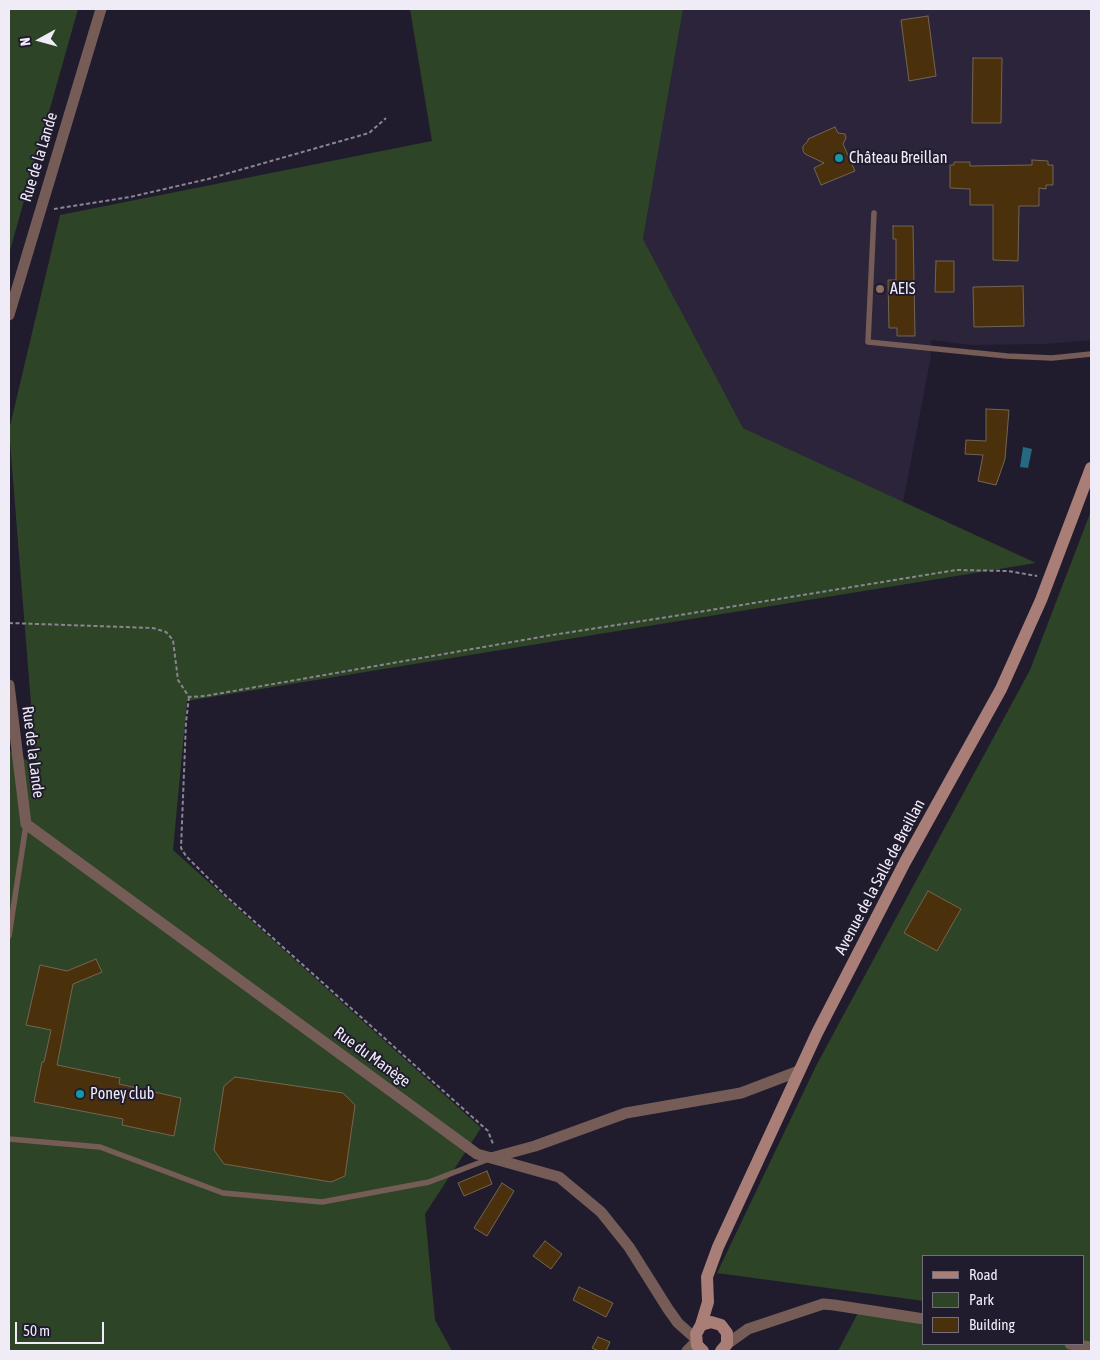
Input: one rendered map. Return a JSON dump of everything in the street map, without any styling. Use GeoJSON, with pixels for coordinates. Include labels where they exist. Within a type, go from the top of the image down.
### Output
{"type":"FeatureCollection","features":[{"type":"Feature","properties":{"kind":"street","name":"Rue de la Lande"},"geometry":{"type":"LineString","coordinates":[[9,315],[101,9]]}},
{"type":"Feature","properties":{"kind":"street","name":"Avenue de la Salle de Breillan"},"geometry":{"type":"LineString","coordinates":[[697,1339],[708,1302],[706,1278],[718,1247],[799,1071],[905,862],[1001,689],[1049,578],[1091,468]]}},
{"type":"Feature","properties":{"kind":"street","name":"Rue de la Lande"},"geometry":{"type":"LineString","coordinates":[[9,685],[26,824]]}},
{"type":"Feature","properties":{"kind":"street","name":"Rue du Manège"},"geometry":{"type":"LineString","coordinates":[[26,824],[477,1154],[494,1157],[559,1178],[601,1212],[629,1247],[668,1310],[678,1323],[697,1339]]}},
{"type":"Feature","properties":{"kind":"street"},"geometry":{"type":"LineString","coordinates":[[494,1157],[535,1146],[626,1113],[741,1093],[799,1071]]}},
{"type":"Feature","properties":{"kind":"street","name":"Avenue de la Salle de Breillan"},"geometry":{"type":"LineString","coordinates":[[708,1302],[727,1333],[724,1348]]}},
{"type":"Feature","properties":{"kind":"street"},"geometry":{"type":"LineString","coordinates":[[724,1348],[748,1330],[823,1304],[922,1320]]}},
{"type":"Feature","properties":{"kind":"street"},"geometry":{"type":"LineString","coordinates":[[697,1339],[711,1322],[722,1326],[748,1330]]}},
{"type":"Feature","properties":{"kind":"street"},"geometry":{"type":"LineString","coordinates":[[1077,1345],[1091,1347]]}},
{"type":"Feature","properties":{"kind":"lane"},"geometry":{"type":"LineString","coordinates":[[874,212],[868,342],[1007,356],[1052,358],[1091,354]]}},
{"type":"Feature","properties":{"kind":"lane"},"geometry":{"type":"LineString","coordinates":[[9,936],[26,824]]}},
{"type":"Feature","properties":{"kind":"lane"},"geometry":{"type":"LineString","coordinates":[[9,1139],[100,1147],[223,1193],[322,1202],[429,1182],[494,1157]]}},
{"type":"Feature","properties":{"kind":"path"},"geometry":{"type":"LineString","coordinates":[[40,209],[53,209],[130,197],[208,179],[369,133],[386,118]]}},
{"type":"Feature","properties":{"kind":"path"},"geometry":{"type":"LineString","coordinates":[[189,697],[205,696],[552,634],[956,570],[1008,571],[1049,578]]}},
{"type":"Feature","properties":{"kind":"path"},"geometry":{"type":"LineString","coordinates":[[9,623],[153,628],[166,632],[173,640],[178,680],[189,697],[186,722],[181,848],[186,856],[226,896],[488,1131],[494,1157]]}},
{"type":"Feature","properties":{"kind":"shaded area","name":"AEIS"},"geometry":{"type":"Polygon","coordinates":[[[683,9],[1091,9],[1091,340],[1044,344],[972,345],[931,340],[931,356],[903,502],[743,428],[643,239],[683,9]]]}},
{"type":"Feature","properties":{"kind":"green space"},"geometry":{"type":"Polygon","coordinates":[[[9,9],[78,9],[9,254],[9,9]]]}},
{"type":"Feature","properties":{"kind":"green space"},"geometry":{"type":"Polygon","coordinates":[[[410,9],[683,9],[643,239],[743,428],[1036,563],[187,701],[173,850],[481,1128],[425,1214],[435,1320],[452,1351],[9,1351],[9,750],[36,766],[9,430],[60,215],[432,141],[410,9]]]}},
{"type":"Feature","properties":{"kind":"green space"},"geometry":{"type":"Polygon","coordinates":[[[1091,511],[1091,1349],[1081,1351],[838,1351],[859,1311],[922,1322],[922,1345],[1085,1345],[1085,1255],[922,1255],[922,1301],[717,1273],[817,1064],[1030,670],[1091,511]]]}},
{"type":"Feature","properties":{"kind":"water"},"geometry":{"type":"Polygon","coordinates":[[[1023,447],[1032,449],[1028,468],[1020,467],[1023,447]]]}},
{"type":"Feature","properties":{"kind":"building"},"geometry":{"type":"Polygon","coordinates":[[[928,16],[936,76],[909,81],[901,20],[928,16]]]}},
{"type":"Feature","properties":{"kind":"building"},"geometry":{"type":"Polygon","coordinates":[[[973,58],[1002,58],[1001,123],[972,123],[973,58]]]}},
{"type":"Feature","properties":{"kind":"building","name":"Château Breillan"},"geometry":{"type":"Polygon","coordinates":[[[835,127],[838,133],[845,134],[846,138],[843,144],[855,171],[821,185],[814,168],[824,163],[805,154],[803,146],[808,139],[835,127]]]}},
{"type":"Feature","properties":{"kind":"building"},"geometry":{"type":"Polygon","coordinates":[[[1032,160],[1048,161],[1048,165],[1053,165],[1053,185],[1046,185],[1046,189],[1039,188],[1039,206],[1019,206],[1018,261],[993,260],[993,205],[970,205],[970,189],[950,188],[950,165],[954,165],[954,162],[970,162],[970,166],[1032,165],[1032,160]]]}},
{"type":"Feature","properties":{"kind":"building"},"geometry":{"type":"Polygon","coordinates":[[[893,226],[913,226],[915,336],[897,336],[897,328],[889,328],[888,280],[896,280],[896,239],[893,239],[893,226]]]}},
{"type":"Feature","properties":{"kind":"building"},"geometry":{"type":"Polygon","coordinates":[[[936,261],[954,261],[954,292],[935,292],[936,261]]]}},
{"type":"Feature","properties":{"kind":"building"},"geometry":{"type":"Polygon","coordinates":[[[1023,286],[1024,326],[974,327],[973,287],[1023,286]]]}},
{"type":"Feature","properties":{"kind":"building"},"geometry":{"type":"Polygon","coordinates":[[[986,409],[1009,410],[1005,459],[996,485],[978,481],[983,455],[965,454],[966,440],[986,441],[986,409]]]}},
{"type":"Feature","properties":{"kind":"building"},"geometry":{"type":"Polygon","coordinates":[[[928,891],[961,909],[937,951],[904,933],[928,891]]]}},
{"type":"Feature","properties":{"kind":"building"},"geometry":{"type":"Polygon","coordinates":[[[96,959],[102,972],[73,984],[57,1065],[120,1078],[119,1084],[181,1098],[174,1136],[122,1125],[123,1119],[34,1102],[51,1030],[26,1025],[40,965],[67,971],[96,959]]]}},
{"type":"Feature","properties":{"kind":"building"},"geometry":{"type":"Polygon","coordinates":[[[235,1077],[343,1093],[355,1105],[345,1176],[331,1182],[224,1164],[214,1150],[224,1086],[235,1077]]]}},
{"type":"Feature","properties":{"kind":"building"},"geometry":{"type":"Polygon","coordinates":[[[487,1171],[492,1184],[464,1196],[458,1183],[487,1171]]]}},
{"type":"Feature","properties":{"kind":"building"},"geometry":{"type":"Polygon","coordinates":[[[502,1183],[514,1191],[487,1236],[474,1228],[502,1183]]]}},
{"type":"Feature","properties":{"kind":"building"},"geometry":{"type":"Polygon","coordinates":[[[545,1241],[562,1254],[551,1269],[533,1256],[545,1241]]]}},
{"type":"Feature","properties":{"kind":"building"},"geometry":{"type":"Polygon","coordinates":[[[579,1287],[613,1303],[606,1317],[573,1300],[579,1287]]]}},
{"type":"Feature","properties":{"kind":"building"},"geometry":{"type":"Polygon","coordinates":[[[598,1337],[610,1342],[606,1351],[592,1348],[598,1337]]]}},
{"type":"Feature","properties":{"kind":"place","name":"Château Breillan"},"geometry":{"type":"Point","coordinates":[839,158]}},
{"type":"Feature","properties":{"kind":"place","name":"AEIS"},"geometry":{"type":"Point","coordinates":[880,289]}},
{"type":"Feature","properties":{"kind":"place","name":"Poney club"},"geometry":{"type":"Point","coordinates":[80,1094]}}]}
